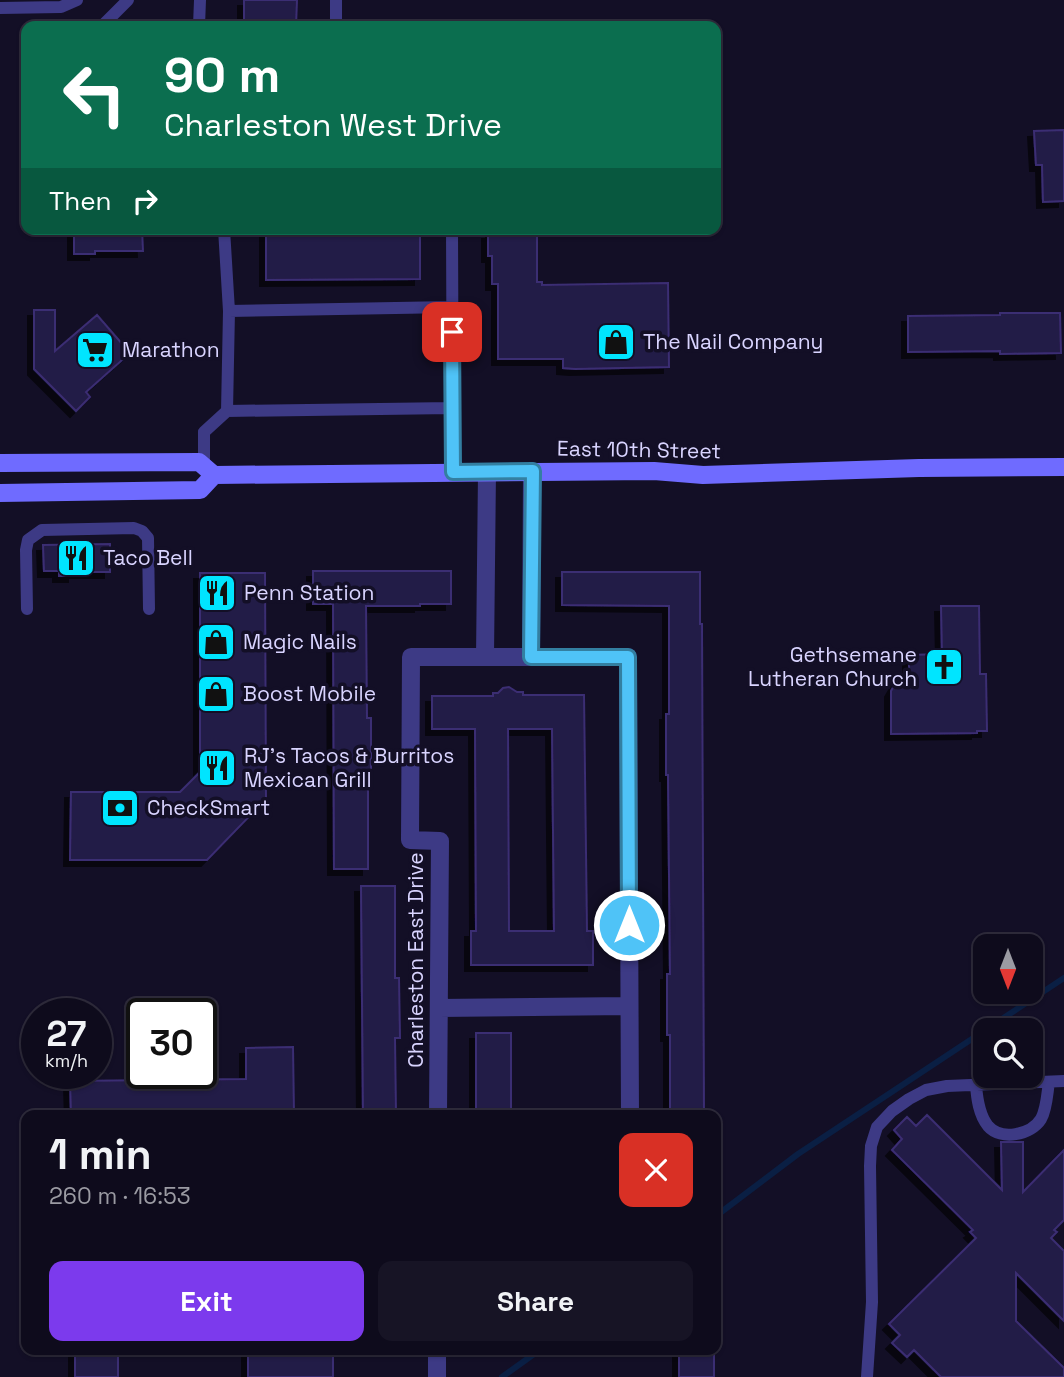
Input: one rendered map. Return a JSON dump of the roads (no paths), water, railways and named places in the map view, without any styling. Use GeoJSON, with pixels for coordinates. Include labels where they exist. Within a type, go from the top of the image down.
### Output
{"type":"FeatureCollection","features":[{"type":"Feature","properties":{"kind":"main road","name":"East 10th Street"},"geometry":{"type":"LineString","coordinates":[[0,463],[199,462],[209,471],[654,471],[703,475],[919,468],[1064,467]]}},
{"type":"Feature","properties":{"kind":"main road","name":"East 10th Street"},"geometry":{"type":"LineString","coordinates":[[0,493],[200,490],[209,471]]}},
{"type":"Feature","properties":{"kind":"street"},"geometry":{"type":"LineString","coordinates":[[531,657],[533,471]]}},
{"type":"Feature","properties":{"kind":"street"},"geometry":{"type":"LineString","coordinates":[[486,472],[485,657],[628,657],[630,1110]]}},
{"type":"Feature","properties":{"kind":"street","name":"Charleston East Drive"},"geometry":{"type":"LineString","coordinates":[[438,1110],[440,841],[410,840],[411,657],[485,657]]}},
{"type":"Feature","properties":{"kind":"street"},"geometry":{"type":"LineString","coordinates":[[439,1008],[629,1006]]}},
{"type":"Feature","properties":{"kind":"street"},"geometry":{"type":"LineString","coordinates":[[437,1355],[437,1377]]}},
{"type":"Feature","properties":{"kind":"lane"},"geometry":{"type":"LineString","coordinates":[[0,8],[61,7],[77,0]]}},
{"type":"Feature","properties":{"kind":"lane"},"geometry":{"type":"LineString","coordinates":[[107,21],[128,0]]}},
{"type":"Feature","properties":{"kind":"lane"},"geometry":{"type":"LineString","coordinates":[[199,21],[200,0]]}},
{"type":"Feature","properties":{"kind":"lane"},"geometry":{"type":"LineString","coordinates":[[336,0],[336,21]]}},
{"type":"Feature","properties":{"kind":"lane"},"geometry":{"type":"LineString","coordinates":[[224,235],[229,311],[227,411]]}},
{"type":"Feature","properties":{"kind":"lane"},"geometry":{"type":"LineString","coordinates":[[452,235],[453,472]]}},
{"type":"Feature","properties":{"kind":"lane"},"geometry":{"type":"LineString","coordinates":[[229,311],[452,307]]}},
{"type":"Feature","properties":{"kind":"lane"},"geometry":{"type":"LineString","coordinates":[[209,471],[204,432],[227,411],[452,408]]}},
{"type":"Feature","properties":{"kind":"lane"},"geometry":{"type":"LineString","coordinates":[[27,609],[28,540],[42,530],[134,528],[142,531],[148,538],[149,609]]}},
{"type":"Feature","properties":{"kind":"lane"},"geometry":{"type":"LineString","coordinates":[[1043,1082],[1064,1081]]}},
{"type":"Feature","properties":{"kind":"lane"},"geometry":{"type":"LineString","coordinates":[[976,1088],[980,1112],[989,1127],[996,1132],[1009,1134],[1021,1133],[1038,1123],[1043,1116],[1049,1082]]}},
{"type":"Feature","properties":{"kind":"lane"},"geometry":{"type":"LineString","coordinates":[[867,1377],[872,1302],[870,1166],[877,1127],[892,1111],[926,1090],[973,1085]]}},
{"type":"Feature","properties":{"kind":"waterway"},"geometry":{"type":"LineString","coordinates":[[721,1212],[798,1154],[1064,978]]}},
{"type":"Feature","properties":{"kind":"waterway"},"geometry":{"type":"LineString","coordinates":[[502,1377],[533,1355]]}},
{"type":"Feature","properties":{"kind":"place","name":"The Nail Company"},"geometry":{"type":"Point","coordinates":[616,342]}},
{"type":"Feature","properties":{"kind":"place","name":"Marathon"},"geometry":{"type":"Point","coordinates":[95,350]}},
{"type":"Feature","properties":{"kind":"place","name":"Taco Bell"},"geometry":{"type":"Point","coordinates":[76,558]}},
{"type":"Feature","properties":{"kind":"place","name":"Penn Station"},"geometry":{"type":"Point","coordinates":[217,593]}},
{"type":"Feature","properties":{"kind":"place","name":"Magic Nails"},"geometry":{"type":"Point","coordinates":[216,642]}},
{"type":"Feature","properties":{"kind":"place","name":"Gethsemane Lutheran Church"},"geometry":{"type":"Point","coordinates":[944,667]}},
{"type":"Feature","properties":{"kind":"place","name":"Boost Mobile"},"geometry":{"type":"Point","coordinates":[216,694]}},
{"type":"Feature","properties":{"kind":"place","name":"RJ's Tacos & Burritos Mexican Grill"},"geometry":{"type":"Point","coordinates":[217,768]}},
{"type":"Feature","properties":{"kind":"place","name":"CheckSmart"},"geometry":{"type":"Point","coordinates":[120,808]}}]}
